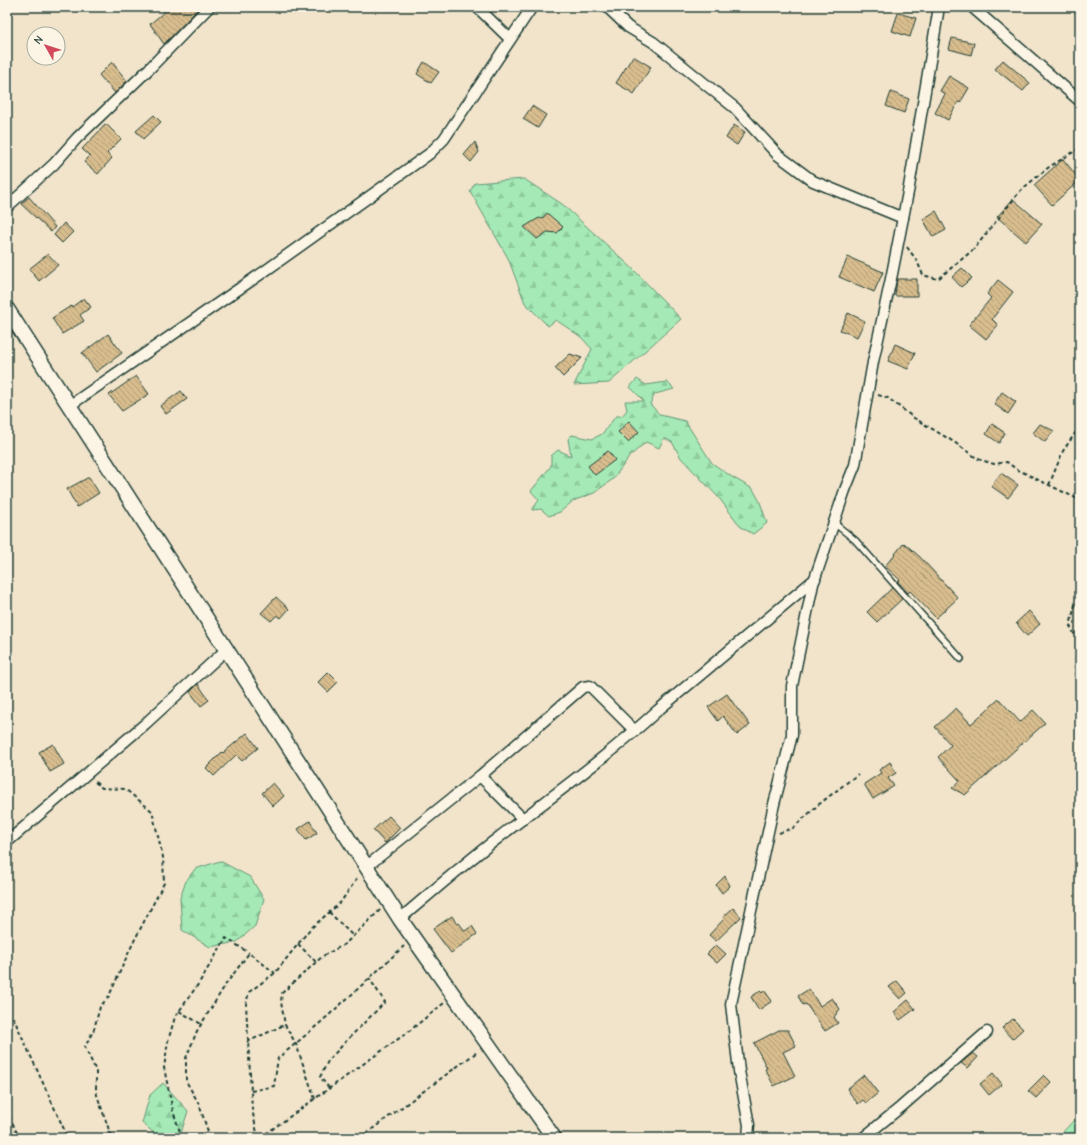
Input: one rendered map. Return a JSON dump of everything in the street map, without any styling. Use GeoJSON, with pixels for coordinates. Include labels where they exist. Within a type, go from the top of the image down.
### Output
{"type":"FeatureCollection","features":[{"type":"Feature","properties":{"kind":"street"},"geometry":{"type":"LineString","coordinates":[[7,207],[54,164],[77,138],[149,69],[209,7]]}},
{"type":"Feature","properties":{"kind":"street"},"geometry":{"type":"LineString","coordinates":[[477,7],[510,39]]}},
{"type":"Feature","properties":{"kind":"street"},"geometry":{"type":"LineString","coordinates":[[69,406],[429,154],[444,139],[532,7]]}},
{"type":"Feature","properties":{"kind":"street"},"geometry":{"type":"LineString","coordinates":[[607,7],[628,27],[653,42],[735,108],[778,155],[813,180],[903,218]]}},
{"type":"Feature","properties":{"kind":"street"},"geometry":{"type":"LineString","coordinates":[[748,1138],[749,1126],[739,1071],[731,1004],[774,804],[792,735],[792,686],[815,579],[855,465],[873,362],[899,242],[939,7]]}},
{"type":"Feature","properties":{"kind":"street"},"geometry":{"type":"LineString","coordinates":[[972,7],[1080,101]]}},
{"type":"Feature","properties":{"kind":"street"},"geometry":{"type":"LineString","coordinates":[[7,309],[366,867],[413,937],[554,1138]]}},
{"type":"Feature","properties":{"kind":"street"},"geometry":{"type":"LineString","coordinates":[[400,918],[498,838],[635,731],[815,579]]}},
{"type":"Feature","properties":{"kind":"street"},"geometry":{"type":"LineString","coordinates":[[7,842],[145,724],[226,649]]}},
{"type":"Feature","properties":{"kind":"street"},"geometry":{"type":"LineString","coordinates":[[366,867],[480,776],[585,686],[590,686],[635,731]]}},
{"type":"Feature","properties":{"kind":"street"},"geometry":{"type":"LineString","coordinates":[[480,776],[523,819]]}},
{"type":"Feature","properties":{"kind":"street"},"geometry":{"type":"LineString","coordinates":[[863,1138],[987,1032]]}},
{"type":"Feature","properties":{"kind":"lane"},"geometry":{"type":"LineString","coordinates":[[834,523],[855,540],[961,659]]}},
{"type":"Feature","properties":{"kind":"path"},"geometry":{"type":"LineString","coordinates":[[899,242],[909,249],[917,261],[923,275],[938,279],[974,249],[1021,190],[1049,167],[1080,148]]}},
{"type":"Feature","properties":{"kind":"path"},"geometry":{"type":"LineString","coordinates":[[867,397],[879,395],[888,398],[914,418],[954,442],[978,459],[994,464],[1007,462],[1016,469],[1080,500]]}},
{"type":"Feature","properties":{"kind":"path"},"geometry":{"type":"LineString","coordinates":[[1049,485],[1063,451],[1080,426]]}},
{"type":"Feature","properties":{"kind":"path"},"geometry":{"type":"LineString","coordinates":[[1080,599],[1076,605],[1070,626],[1077,639],[1075,670],[1077,692],[1080,698]]}},
{"type":"Feature","properties":{"kind":"path"},"geometry":{"type":"LineString","coordinates":[[767,838],[793,828],[818,805],[858,774]]}},
{"type":"Feature","properties":{"kind":"path"},"geometry":{"type":"LineString","coordinates":[[86,775],[102,788],[125,789],[152,811],[163,857],[164,870],[164,883],[133,943],[109,996],[100,1007],[94,1029],[85,1047],[96,1071],[96,1092],[111,1138]]}},
{"type":"Feature","properties":{"kind":"path"},"geometry":{"type":"LineString","coordinates":[[366,867],[340,902],[310,929],[275,973],[249,992],[246,1004],[252,1110],[259,1138],[408,1032],[454,996]]}},
{"type":"Feature","properties":{"kind":"path"},"geometry":{"type":"LineString","coordinates":[[315,1099],[296,1044],[285,1025],[281,1002],[282,994],[323,956],[345,944],[389,901]]}},
{"type":"Feature","properties":{"kind":"path"},"geometry":{"type":"LineString","coordinates":[[329,912],[354,936]]}},
{"type":"Feature","properties":{"kind":"path"},"geometry":{"type":"LineString","coordinates":[[251,1091],[274,1086],[278,1058],[296,1044],[413,937]]}},
{"type":"Feature","properties":{"kind":"path"},"geometry":{"type":"LineString","coordinates":[[182,1138],[173,1111],[164,1068],[168,1041],[175,1017],[199,983],[226,938],[275,973]]}},
{"type":"Feature","properties":{"kind":"path"},"geometry":{"type":"LineString","coordinates":[[298,944],[316,962]]}},
{"type":"Feature","properties":{"kind":"path"},"geometry":{"type":"LineString","coordinates":[[210,1138],[199,1104],[186,1081],[186,1058],[201,1024],[226,984],[249,953]]}},
{"type":"Feature","properties":{"kind":"path"},"geometry":{"type":"LineString","coordinates":[[329,1088],[320,1077],[328,1060],[386,1002],[369,978]]}},
{"type":"Feature","properties":{"kind":"path"},"geometry":{"type":"LineString","coordinates":[[179,1011],[201,1024]]}},
{"type":"Feature","properties":{"kind":"path"},"geometry":{"type":"LineString","coordinates":[[7,1020],[13,1018],[68,1138]]}},
{"type":"Feature","properties":{"kind":"path"},"geometry":{"type":"LineString","coordinates":[[248,1042],[285,1025]]}},
{"type":"Feature","properties":{"kind":"path"},"geometry":{"type":"LineString","coordinates":[[360,1138],[488,1044]]}},
{"type":"Feature","properties":{"kind":"path"},"geometry":{"type":"LineString","coordinates":[[7,1110],[19,1138]]}},
{"type":"Feature","properties":{"kind":"green space"},"geometry":{"type":"Polygon","coordinates":[[[524,179],[562,204],[632,268],[681,319],[609,383],[574,385],[592,349],[581,337],[556,320],[548,326],[525,303],[508,258],[470,191],[475,183],[524,179]]]}},
{"type":"Feature","properties":{"kind":"green space"},"geometry":{"type":"Polygon","coordinates":[[[637,379],[646,385],[667,382],[674,389],[655,394],[650,404],[660,415],[685,421],[712,463],[753,489],[760,502],[767,523],[753,534],[741,527],[719,498],[681,458],[672,442],[664,438],[659,448],[646,442],[630,456],[613,479],[594,493],[573,501],[560,512],[549,516],[541,509],[532,510],[539,500],[531,491],[551,466],[551,456],[558,450],[571,456],[568,439],[572,435],[592,439],[602,434],[616,416],[622,416],[627,410],[625,401],[644,401],[630,387],[637,379]]]}},
{"type":"Feature","properties":{"kind":"green space"},"geometry":{"type":"Polygon","coordinates":[[[220,861],[250,877],[264,899],[255,926],[237,942],[210,947],[182,930],[180,898],[186,881],[195,869],[220,861]]]}},
{"type":"Feature","properties":{"kind":"green space"},"geometry":{"type":"Polygon","coordinates":[[[163,1083],[188,1111],[180,1136],[160,1138],[142,1123],[150,1095],[163,1083]]]}},
{"type":"Feature","properties":{"kind":"green space"},"geometry":{"type":"Polygon","coordinates":[[[1080,1114],[1080,1138],[1057,1138],[1080,1114]]]}},
{"type":"Feature","properties":{"kind":"building"},"geometry":{"type":"Polygon","coordinates":[[[170,7],[200,7],[164,44],[150,24],[170,7]]]}},
{"type":"Feature","properties":{"kind":"building"},"geometry":{"type":"Polygon","coordinates":[[[898,13],[916,18],[910,37],[892,31],[898,13]]]}},
{"type":"Feature","properties":{"kind":"building"},"geometry":{"type":"Polygon","coordinates":[[[952,38],[974,43],[971,55],[949,49],[952,38]]]}},
{"type":"Feature","properties":{"kind":"building"},"geometry":{"type":"Polygon","coordinates":[[[633,56],[651,67],[634,94],[616,83],[633,56]]]}},
{"type":"Feature","properties":{"kind":"building"},"geometry":{"type":"Polygon","coordinates":[[[1003,60],[1030,83],[1023,91],[995,69],[1003,60]]]}},
{"type":"Feature","properties":{"kind":"building"},"geometry":{"type":"Polygon","coordinates":[[[112,62],[127,81],[115,93],[99,75],[112,62]]]}},
{"type":"Feature","properties":{"kind":"building"},"geometry":{"type":"Polygon","coordinates":[[[424,62],[439,72],[431,83],[417,74],[424,62]]]}},
{"type":"Feature","properties":{"kind":"building"},"geometry":{"type":"Polygon","coordinates":[[[949,76],[969,88],[960,103],[958,102],[948,120],[935,113],[945,94],[940,91],[949,76]]]}},
{"type":"Feature","properties":{"kind":"building"},"geometry":{"type":"Polygon","coordinates":[[[891,92],[909,99],[904,113],[886,106],[891,92]]]}},
{"type":"Feature","properties":{"kind":"building"},"geometry":{"type":"Polygon","coordinates":[[[532,106],[546,115],[538,128],[523,119],[532,106]]]}},
{"type":"Feature","properties":{"kind":"building"},"geometry":{"type":"Polygon","coordinates":[[[154,115],[161,122],[143,139],[136,131],[154,115]]]}},
{"type":"Feature","properties":{"kind":"building"},"geometry":{"type":"Polygon","coordinates":[[[106,124],[121,139],[107,153],[112,158],[98,174],[84,162],[90,156],[82,149],[106,124]]]}},
{"type":"Feature","properties":{"kind":"building"},"geometry":{"type":"Polygon","coordinates":[[[734,125],[745,132],[737,145],[726,138],[734,125]]]}},
{"type":"Feature","properties":{"kind":"building"},"geometry":{"type":"Polygon","coordinates":[[[475,142],[479,152],[471,162],[464,155],[475,142]]]}},
{"type":"Feature","properties":{"kind":"building"},"geometry":{"type":"Polygon","coordinates":[[[1063,159],[1080,180],[1052,205],[1034,185],[1063,159]]]}},
{"type":"Feature","properties":{"kind":"building"},"geometry":{"type":"Polygon","coordinates":[[[29,197],[55,227],[51,232],[21,204],[29,197]]]}},
{"type":"Feature","properties":{"kind":"building"},"geometry":{"type":"Polygon","coordinates":[[[1013,199],[1042,224],[1026,242],[997,217],[1013,199]]]}},
{"type":"Feature","properties":{"kind":"building"},"geometry":{"type":"Polygon","coordinates":[[[936,211],[946,230],[933,237],[923,219],[936,211]]]}},
{"type":"Feature","properties":{"kind":"building"},"geometry":{"type":"Polygon","coordinates":[[[547,213],[563,227],[557,233],[547,232],[537,239],[524,227],[539,218],[542,219],[547,213]]]}},
{"type":"Feature","properties":{"kind":"building"},"geometry":{"type":"Polygon","coordinates":[[[64,223],[73,232],[62,243],[54,235],[64,223]]]}},
{"type":"Feature","properties":{"kind":"building"},"geometry":{"type":"Polygon","coordinates":[[[48,254],[58,265],[39,281],[29,269],[48,254]]]}},
{"type":"Feature","properties":{"kind":"building"},"geometry":{"type":"Polygon","coordinates":[[[848,257],[883,272],[874,292],[839,277],[848,257]]]}},
{"type":"Feature","properties":{"kind":"building"},"geometry":{"type":"Polygon","coordinates":[[[962,268],[972,278],[961,287],[952,277],[962,268]]]}},
{"type":"Feature","properties":{"kind":"building"},"geometry":{"type":"Polygon","coordinates":[[[897,279],[917,279],[917,296],[895,296],[897,279]]]}},
{"type":"Feature","properties":{"kind":"building"},"geometry":{"type":"Polygon","coordinates":[[[998,280],[1013,292],[992,319],[998,325],[986,339],[969,325],[991,298],[987,294],[998,280]]]}},
{"type":"Feature","properties":{"kind":"building"},"geometry":{"type":"Polygon","coordinates":[[[84,298],[91,307],[80,315],[84,321],[62,334],[52,318],[71,306],[72,307],[84,298]]]}},
{"type":"Feature","properties":{"kind":"building"},"geometry":{"type":"Polygon","coordinates":[[[848,313],[865,321],[857,337],[840,330],[848,313]]]}},
{"type":"Feature","properties":{"kind":"building"},"geometry":{"type":"Polygon","coordinates":[[[108,334],[122,353],[96,372],[82,353],[108,334]]]}},
{"type":"Feature","properties":{"kind":"building"},"geometry":{"type":"Polygon","coordinates":[[[895,344],[915,353],[908,369],[888,361],[895,344]]]}},
{"type":"Feature","properties":{"kind":"building"},"geometry":{"type":"Polygon","coordinates":[[[570,354],[582,358],[563,377],[555,368],[570,354]]]}},
{"type":"Feature","properties":{"kind":"building"},"geometry":{"type":"Polygon","coordinates":[[[136,376],[149,394],[122,411],[109,395],[136,376]]]}},
{"type":"Feature","properties":{"kind":"building"},"geometry":{"type":"Polygon","coordinates":[[[181,391],[187,399],[166,414],[160,406],[181,391]]]}},
{"type":"Feature","properties":{"kind":"building"},"geometry":{"type":"Polygon","coordinates":[[[1002,392],[1016,402],[1008,414],[994,404],[1002,392]]]}},
{"type":"Feature","properties":{"kind":"building"},"geometry":{"type":"Polygon","coordinates":[[[629,421],[639,432],[628,442],[618,432],[629,421]]]}},
{"type":"Feature","properties":{"kind":"building"},"geometry":{"type":"Polygon","coordinates":[[[992,424],[1005,433],[999,443],[986,434],[992,424]]]}},
{"type":"Feature","properties":{"kind":"building"},"geometry":{"type":"Polygon","coordinates":[[[1040,424],[1054,431],[1045,442],[1033,433],[1040,424]]]}},
{"type":"Feature","properties":{"kind":"building"},"geometry":{"type":"Polygon","coordinates":[[[608,451],[615,460],[595,475],[588,466],[608,451]]]}},
{"type":"Feature","properties":{"kind":"building"},"geometry":{"type":"Polygon","coordinates":[[[1001,473],[1018,485],[1008,498],[991,486],[1001,473]]]}},
{"type":"Feature","properties":{"kind":"building"},"geometry":{"type":"Polygon","coordinates":[[[89,477],[99,493],[77,507],[67,489],[89,477]]]}},
{"type":"Feature","properties":{"kind":"building"},"geometry":{"type":"Polygon","coordinates":[[[904,543],[920,557],[958,598],[936,618],[910,591],[908,593],[898,582],[900,580],[885,566],[904,543]]]}},
{"type":"Feature","properties":{"kind":"building"},"geometry":{"type":"Polygon","coordinates":[[[892,588],[902,599],[877,622],[867,612],[892,588]]]}},
{"type":"Feature","properties":{"kind":"building"},"geometry":{"type":"Polygon","coordinates":[[[276,597],[289,609],[281,618],[277,615],[271,621],[261,613],[276,597]]]}},
{"type":"Feature","properties":{"kind":"building"},"geometry":{"type":"Polygon","coordinates":[[[1029,611],[1040,624],[1027,636],[1016,623],[1029,611]]]}},
{"type":"Feature","properties":{"kind":"building"},"geometry":{"type":"Polygon","coordinates":[[[328,672],[338,682],[328,692],[318,682],[328,672]]]}},
{"type":"Feature","properties":{"kind":"building"},"geometry":{"type":"Polygon","coordinates":[[[198,684],[209,700],[201,706],[190,692],[198,684]]]}},
{"type":"Feature","properties":{"kind":"building"},"geometry":{"type":"Polygon","coordinates":[[[727,694],[750,725],[737,735],[723,716],[718,721],[708,707],[727,694]]]}},
{"type":"Feature","properties":{"kind":"building"},"geometry":{"type":"Polygon","coordinates":[[[999,699],[1020,722],[1033,710],[1045,723],[965,795],[952,788],[960,781],[938,757],[951,745],[935,727],[956,708],[971,724],[999,699]]]}},
{"type":"Feature","properties":{"kind":"building"},"geometry":{"type":"Polygon","coordinates":[[[247,733],[258,748],[242,761],[236,755],[214,776],[206,768],[222,752],[223,753],[247,733]]]}},
{"type":"Feature","properties":{"kind":"building"},"geometry":{"type":"Polygon","coordinates":[[[53,744],[64,764],[50,772],[39,752],[53,744]]]}},
{"type":"Feature","properties":{"kind":"building"},"geometry":{"type":"Polygon","coordinates":[[[890,762],[896,773],[888,778],[894,786],[873,799],[864,784],[881,773],[879,770],[890,762]]]}},
{"type":"Feature","properties":{"kind":"building"},"geometry":{"type":"Polygon","coordinates":[[[273,783],[284,796],[273,806],[262,793],[273,783]]]}},
{"type":"Feature","properties":{"kind":"building"},"geometry":{"type":"Polygon","coordinates":[[[389,816],[400,828],[385,843],[373,830],[389,816]]]}},
{"type":"Feature","properties":{"kind":"building"},"geometry":{"type":"Polygon","coordinates":[[[310,821],[317,833],[306,840],[298,829],[310,821]]]}},
{"type":"Feature","properties":{"kind":"building"},"geometry":{"type":"Polygon","coordinates":[[[725,876],[730,886],[722,893],[716,885],[725,876]]]}},
{"type":"Feature","properties":{"kind":"building"},"geometry":{"type":"Polygon","coordinates":[[[733,908],[741,917],[716,941],[709,935],[724,919],[723,917],[733,908]]]}},
{"type":"Feature","properties":{"kind":"building"},"geometry":{"type":"Polygon","coordinates":[[[452,916],[457,924],[459,923],[465,931],[472,926],[477,934],[451,953],[433,929],[452,916]]]}},
{"type":"Feature","properties":{"kind":"building"},"geometry":{"type":"Polygon","coordinates":[[[716,945],[726,954],[717,963],[707,954],[716,945]]]}},
{"type":"Feature","properties":{"kind":"building"},"geometry":{"type":"Polygon","coordinates":[[[897,981],[907,993],[900,999],[889,987],[897,981]]]}},
{"type":"Feature","properties":{"kind":"building"},"geometry":{"type":"Polygon","coordinates":[[[809,989],[820,1006],[832,998],[840,1009],[834,1017],[838,1023],[825,1031],[806,1004],[803,1005],[798,996],[809,989]]]}},
{"type":"Feature","properties":{"kind":"building"},"geometry":{"type":"Polygon","coordinates":[[[764,990],[772,1001],[759,1010],[751,997],[760,991],[762,993],[764,990]]]}},
{"type":"Feature","properties":{"kind":"building"},"geometry":{"type":"Polygon","coordinates":[[[908,1000],[915,1009],[900,1020],[894,1012],[908,1000]]]}},
{"type":"Feature","properties":{"kind":"building"},"geometry":{"type":"Polygon","coordinates":[[[1013,1019],[1023,1029],[1012,1039],[1002,1028],[1013,1019]]]}},
{"type":"Feature","properties":{"kind":"building"},"geometry":{"type":"Polygon","coordinates":[[[779,1030],[788,1030],[796,1046],[783,1052],[795,1076],[774,1086],[765,1069],[767,1068],[754,1043],[779,1030]]]}},
{"type":"Feature","properties":{"kind":"building"},"geometry":{"type":"Polygon","coordinates":[[[973,1053],[978,1057],[968,1068],[961,1063],[973,1053]]]}},
{"type":"Feature","properties":{"kind":"building"},"geometry":{"type":"Polygon","coordinates":[[[993,1073],[1002,1084],[989,1095],[980,1084],[993,1073]]]}},
{"type":"Feature","properties":{"kind":"building"},"geometry":{"type":"Polygon","coordinates":[[[864,1075],[878,1093],[866,1103],[863,1100],[858,1104],[847,1089],[864,1075]]]}},
{"type":"Feature","properties":{"kind":"building"},"geometry":{"type":"Polygon","coordinates":[[[1044,1075],[1051,1082],[1036,1098],[1028,1091],[1044,1075]]]}}]}
